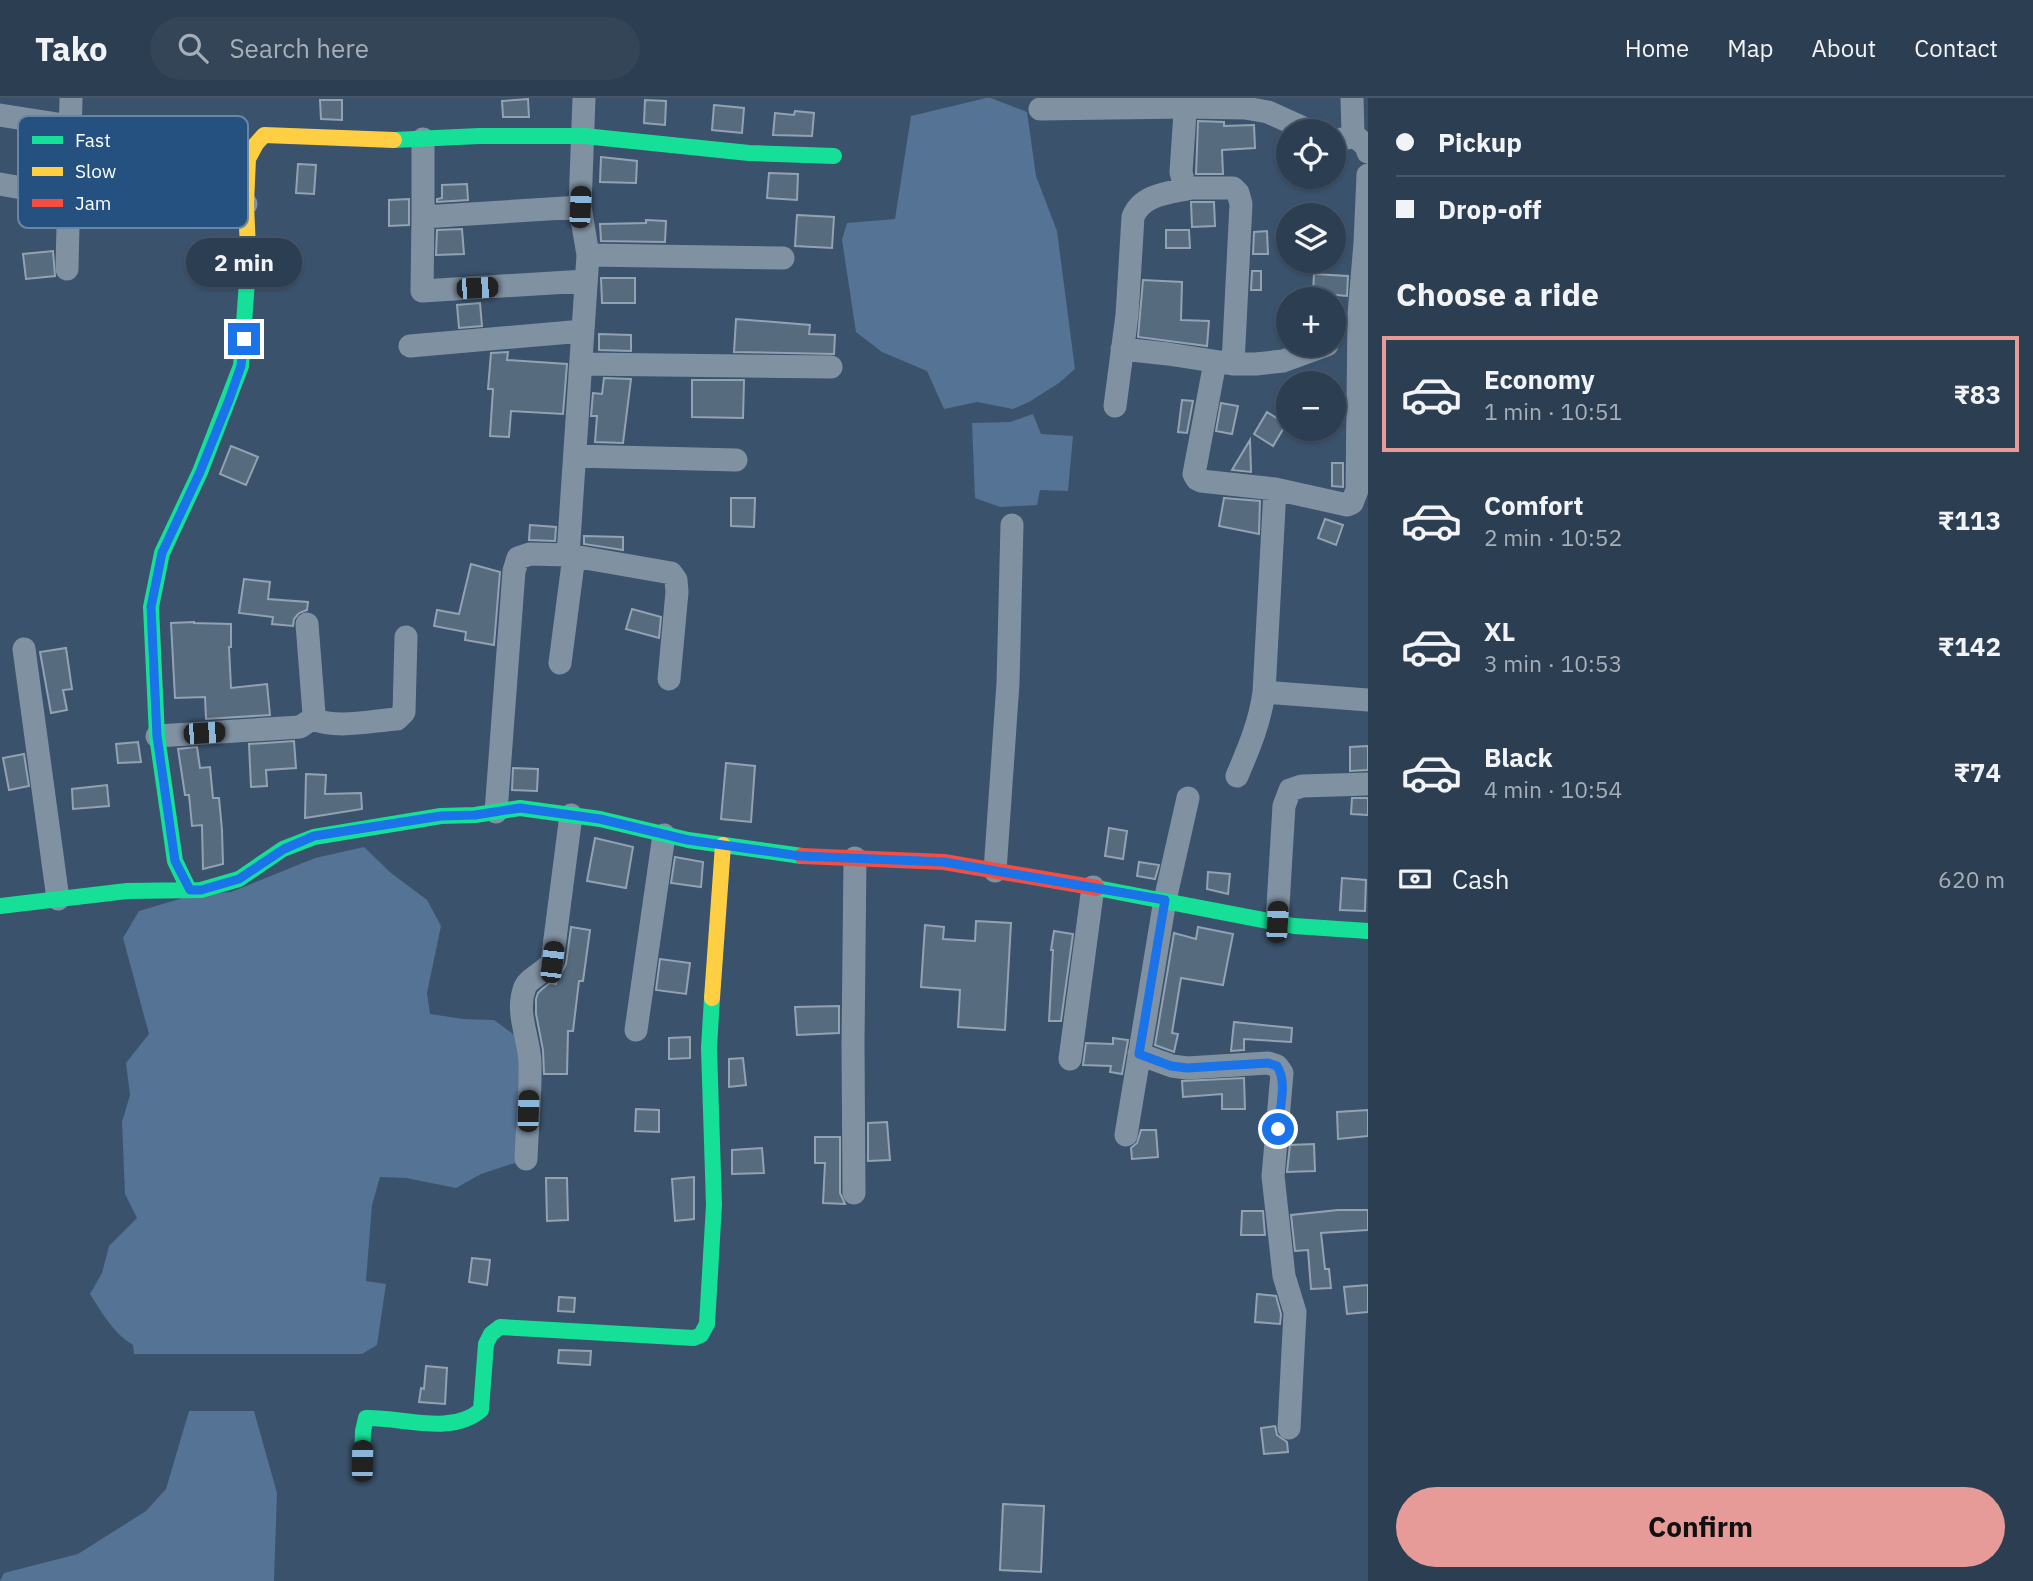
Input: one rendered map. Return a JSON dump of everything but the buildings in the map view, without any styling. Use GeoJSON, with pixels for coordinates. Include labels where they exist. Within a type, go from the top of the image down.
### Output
{"type":"FeatureCollection","features":[{"type":"Feature","properties":{"kind":"street"},"geometry":{"type":"LineString","coordinates":[[70,116],[71,98]]}},
{"type":"Feature","properties":{"kind":"street"},"geometry":{"type":"LineString","coordinates":[[559,663],[571,555],[588,255],[580,207],[584,98]]}},
{"type":"Feature","properties":{"kind":"street"},"geometry":{"type":"LineString","coordinates":[[1352,98],[1352,143]]}},
{"type":"Feature","properties":{"kind":"street"},"geometry":{"type":"LineString","coordinates":[[1186,102],[1181,172],[1184,184],[1191,188]]}},
{"type":"Feature","properties":{"kind":"street"},"geometry":{"type":"LineString","coordinates":[[1040,109],[1186,102],[1268,112],[1283,119]]}},
{"type":"Feature","properties":{"kind":"street"},"geometry":{"type":"LineString","coordinates":[[0,115],[18,118]]}},
{"type":"Feature","properties":{"kind":"street"},"geometry":{"type":"LineString","coordinates":[[248,159],[264,135],[380,141],[479,136],[584,136],[750,153],[834,156]]}},
{"type":"Feature","properties":{"kind":"street"},"geometry":{"type":"LineString","coordinates":[[423,139],[422,291],[585,281]]}},
{"type":"Feature","properties":{"kind":"street"},"geometry":{"type":"LineString","coordinates":[[1115,406],[1127,315],[1133,217],[1137,207],[1154,196],[1191,188],[1233,188],[1238,193],[1241,204],[1224,363],[1194,474],[1201,481],[1275,489],[1347,505],[1355,500],[1359,334],[1368,175]]}},
{"type":"Feature","properties":{"kind":"street"},"geometry":{"type":"LineString","coordinates":[[0,184],[18,187]]}},
{"type":"Feature","properties":{"kind":"street"},"geometry":{"type":"LineString","coordinates":[[423,217],[580,207]]}},
{"type":"Feature","properties":{"kind":"street"},"geometry":{"type":"LineString","coordinates":[[66,269],[67,228]]}},
{"type":"Feature","properties":{"kind":"street"},"geometry":{"type":"LineString","coordinates":[[190,890],[175,861],[157,736],[151,607],[162,553],[200,472],[241,366],[247,228]]}},
{"type":"Feature","properties":{"kind":"street"},"geometry":{"type":"LineString","coordinates":[[588,255],[783,258]]}},
{"type":"Feature","properties":{"kind":"street"},"geometry":{"type":"LineString","coordinates":[[410,346],[583,331]]}},
{"type":"Feature","properties":{"kind":"street"},"geometry":{"type":"LineString","coordinates":[[1346,339],[1359,334]]}},
{"type":"Feature","properties":{"kind":"street"},"geometry":{"type":"LineString","coordinates":[[1122,349],[1224,363],[1256,364],[1294,357]]}},
{"type":"Feature","properties":{"kind":"street"},"geometry":{"type":"LineString","coordinates":[[581,364],[831,367]]}},
{"type":"Feature","properties":{"kind":"street"},"geometry":{"type":"LineString","coordinates":[[575,456],[736,460]]}},
{"type":"Feature","properties":{"kind":"street"},"geometry":{"type":"LineString","coordinates":[[1237,776],[1257,730],[1264,692],[1275,489]]}},
{"type":"Feature","properties":{"kind":"street"},"geometry":{"type":"LineString","coordinates":[[995,871],[1008,683],[1012,525]]}},
{"type":"Feature","properties":{"kind":"street"},"geometry":{"type":"LineString","coordinates":[[496,812],[514,571],[518,558],[530,554],[571,555],[671,573],[676,580],[677,592],[669,679]]}},
{"type":"Feature","properties":{"kind":"street"},"geometry":{"type":"LineString","coordinates":[[157,736],[300,727],[312,719],[314,713],[307,624]]}},
{"type":"Feature","properties":{"kind":"street"},"geometry":{"type":"LineString","coordinates":[[312,719],[336,725],[397,719],[404,712],[406,637]]}},
{"type":"Feature","properties":{"kind":"street"},"geometry":{"type":"LineString","coordinates":[[24,649],[58,899]]}},
{"type":"Feature","properties":{"kind":"street"},"geometry":{"type":"LineString","coordinates":[[1264,692],[1368,700]]}},
{"type":"Feature","properties":{"kind":"street"},"geometry":{"type":"LineString","coordinates":[[1277,922],[1284,806],[1290,790],[1302,786],[1368,784]]}},
{"type":"Feature","properties":{"kind":"street"},"geometry":{"type":"LineString","coordinates":[[1126,1135],[1165,900],[1188,798]]}},
{"type":"Feature","properties":{"kind":"street"},"geometry":{"type":"LineString","coordinates":[[0,906],[127,891],[201,890],[239,879],[284,849],[314,836],[441,816],[475,815],[520,808],[600,819],[664,835],[723,845],[800,856],[944,862],[1165,900],[1294,926],[1368,931]]}},
{"type":"Feature","properties":{"kind":"street"},"geometry":{"type":"LineString","coordinates":[[526,1159],[530,1062],[522,1020],[523,998],[525,987],[530,980],[547,970],[552,962],[571,815]]}},
{"type":"Feature","properties":{"kind":"street"},"geometry":{"type":"LineString","coordinates":[[636,1030],[664,835]]}},
{"type":"Feature","properties":{"kind":"street"},"geometry":{"type":"LineString","coordinates":[[362,1461],[366,1418],[444,1424],[470,1420],[477,1415],[481,1410],[488,1336],[500,1327],[694,1338],[703,1332],[707,1324],[713,1205],[709,1048],[723,845]]}},
{"type":"Feature","properties":{"kind":"street"},"geometry":{"type":"LineString","coordinates":[[855,858],[855,1193]]}},
{"type":"Feature","properties":{"kind":"street"},"geometry":{"type":"LineString","coordinates":[[1070,1059],[1093,887]]}},
{"type":"Feature","properties":{"kind":"street"},"geometry":{"type":"LineString","coordinates":[[1139,1054],[1171,1066],[1208,1068],[1268,1063],[1277,1066],[1282,1073],[1273,1176],[1283,1276],[1295,1312],[1289,1428]]}},
{"type":"Feature","properties":{"kind":"water"},"geometry":{"type":"Polygon","coordinates":[[[986,98],[1027,112],[1036,176],[1057,231],[1075,369],[1059,383],[1013,409],[977,402],[944,409],[927,371],[882,352],[856,332],[842,240],[847,223],[895,219],[911,116],[986,98]]]}},
{"type":"Feature","properties":{"kind":"water"},"geometry":{"type":"Polygon","coordinates":[[[1033,414],[1041,434],[1073,436],[1068,491],[1040,490],[1037,505],[1000,507],[975,498],[972,423],[1010,422],[1033,414]]]}},
{"type":"Feature","properties":{"kind":"water"},"geometry":{"type":"Polygon","coordinates":[[[364,847],[391,873],[427,900],[441,926],[427,993],[430,1014],[494,1020],[517,1037],[526,1057],[521,1161],[481,1174],[456,1188],[406,1178],[380,1177],[372,1205],[366,1281],[386,1284],[377,1345],[362,1354],[134,1354],[133,1345],[114,1329],[90,1294],[102,1273],[109,1246],[137,1218],[125,1194],[122,1122],[130,1095],[126,1063],[149,1034],[123,938],[139,911],[193,895],[231,892],[315,858],[364,847]]]}},
{"type":"Feature","properties":{"kind":"water"},"geometry":{"type":"Polygon","coordinates":[[[189,1411],[254,1411],[277,1493],[274,1581],[0,1581],[4,1573],[78,1554],[146,1511],[166,1489],[189,1411]]]}},
{"type":"Feature","properties":{"kind":"traffic: fast"},"geometry":{"type":"LineString","coordinates":[[394,140],[479,136],[584,136],[749,153],[834,156]]}},
{"type":"Feature","properties":{"kind":"traffic: fast"},"geometry":{"type":"LineString","coordinates":[[189,890],[175,861],[157,736],[151,607],[162,553],[200,472],[241,366],[247,281]]}},
{"type":"Feature","properties":{"kind":"traffic: fast"},"geometry":{"type":"LineString","coordinates":[[0,906],[127,891],[201,890],[239,879],[283,849],[314,837],[441,816],[475,815],[520,808],[600,819],[688,840],[802,856]]}},
{"type":"Feature","properties":{"kind":"traffic: fast"},"geometry":{"type":"LineString","coordinates":[[1097,888],[1294,926],[1368,931]]}},
{"type":"Feature","properties":{"kind":"traffic: fast"},"geometry":{"type":"LineString","coordinates":[[362,1461],[366,1418],[441,1424],[469,1418],[481,1410],[486,1344],[491,1334],[500,1327],[694,1338],[701,1335],[707,1324],[714,1205],[709,1048],[712,998]]}},
{"type":"Feature","properties":{"kind":"traffic: slow"},"geometry":{"type":"LineString","coordinates":[[248,159],[264,135],[394,140]]}},
{"type":"Feature","properties":{"kind":"traffic: slow"},"geometry":{"type":"LineString","coordinates":[[247,228],[247,281]]}},
{"type":"Feature","properties":{"kind":"traffic: slow"},"geometry":{"type":"LineString","coordinates":[[712,998],[723,845]]}},
{"type":"Feature","properties":{"kind":"traffic: jam"},"geometry":{"type":"LineString","coordinates":[[802,856],[944,862],[1097,888]]}},
{"type":"Feature","properties":{"kind":"route"},"geometry":{"type":"LineString","coordinates":[[244,339],[241,366],[229,400],[200,472],[162,553],[151,607],[157,736],[175,861],[190,890],[201,890],[239,879],[284,849],[314,836],[441,816],[475,815],[520,808],[600,819],[688,840],[800,856],[944,862],[1165,900],[1139,1054],[1171,1066],[1187,1068],[1268,1063],[1277,1066],[1282,1073],[1278,1129]]}}]}
